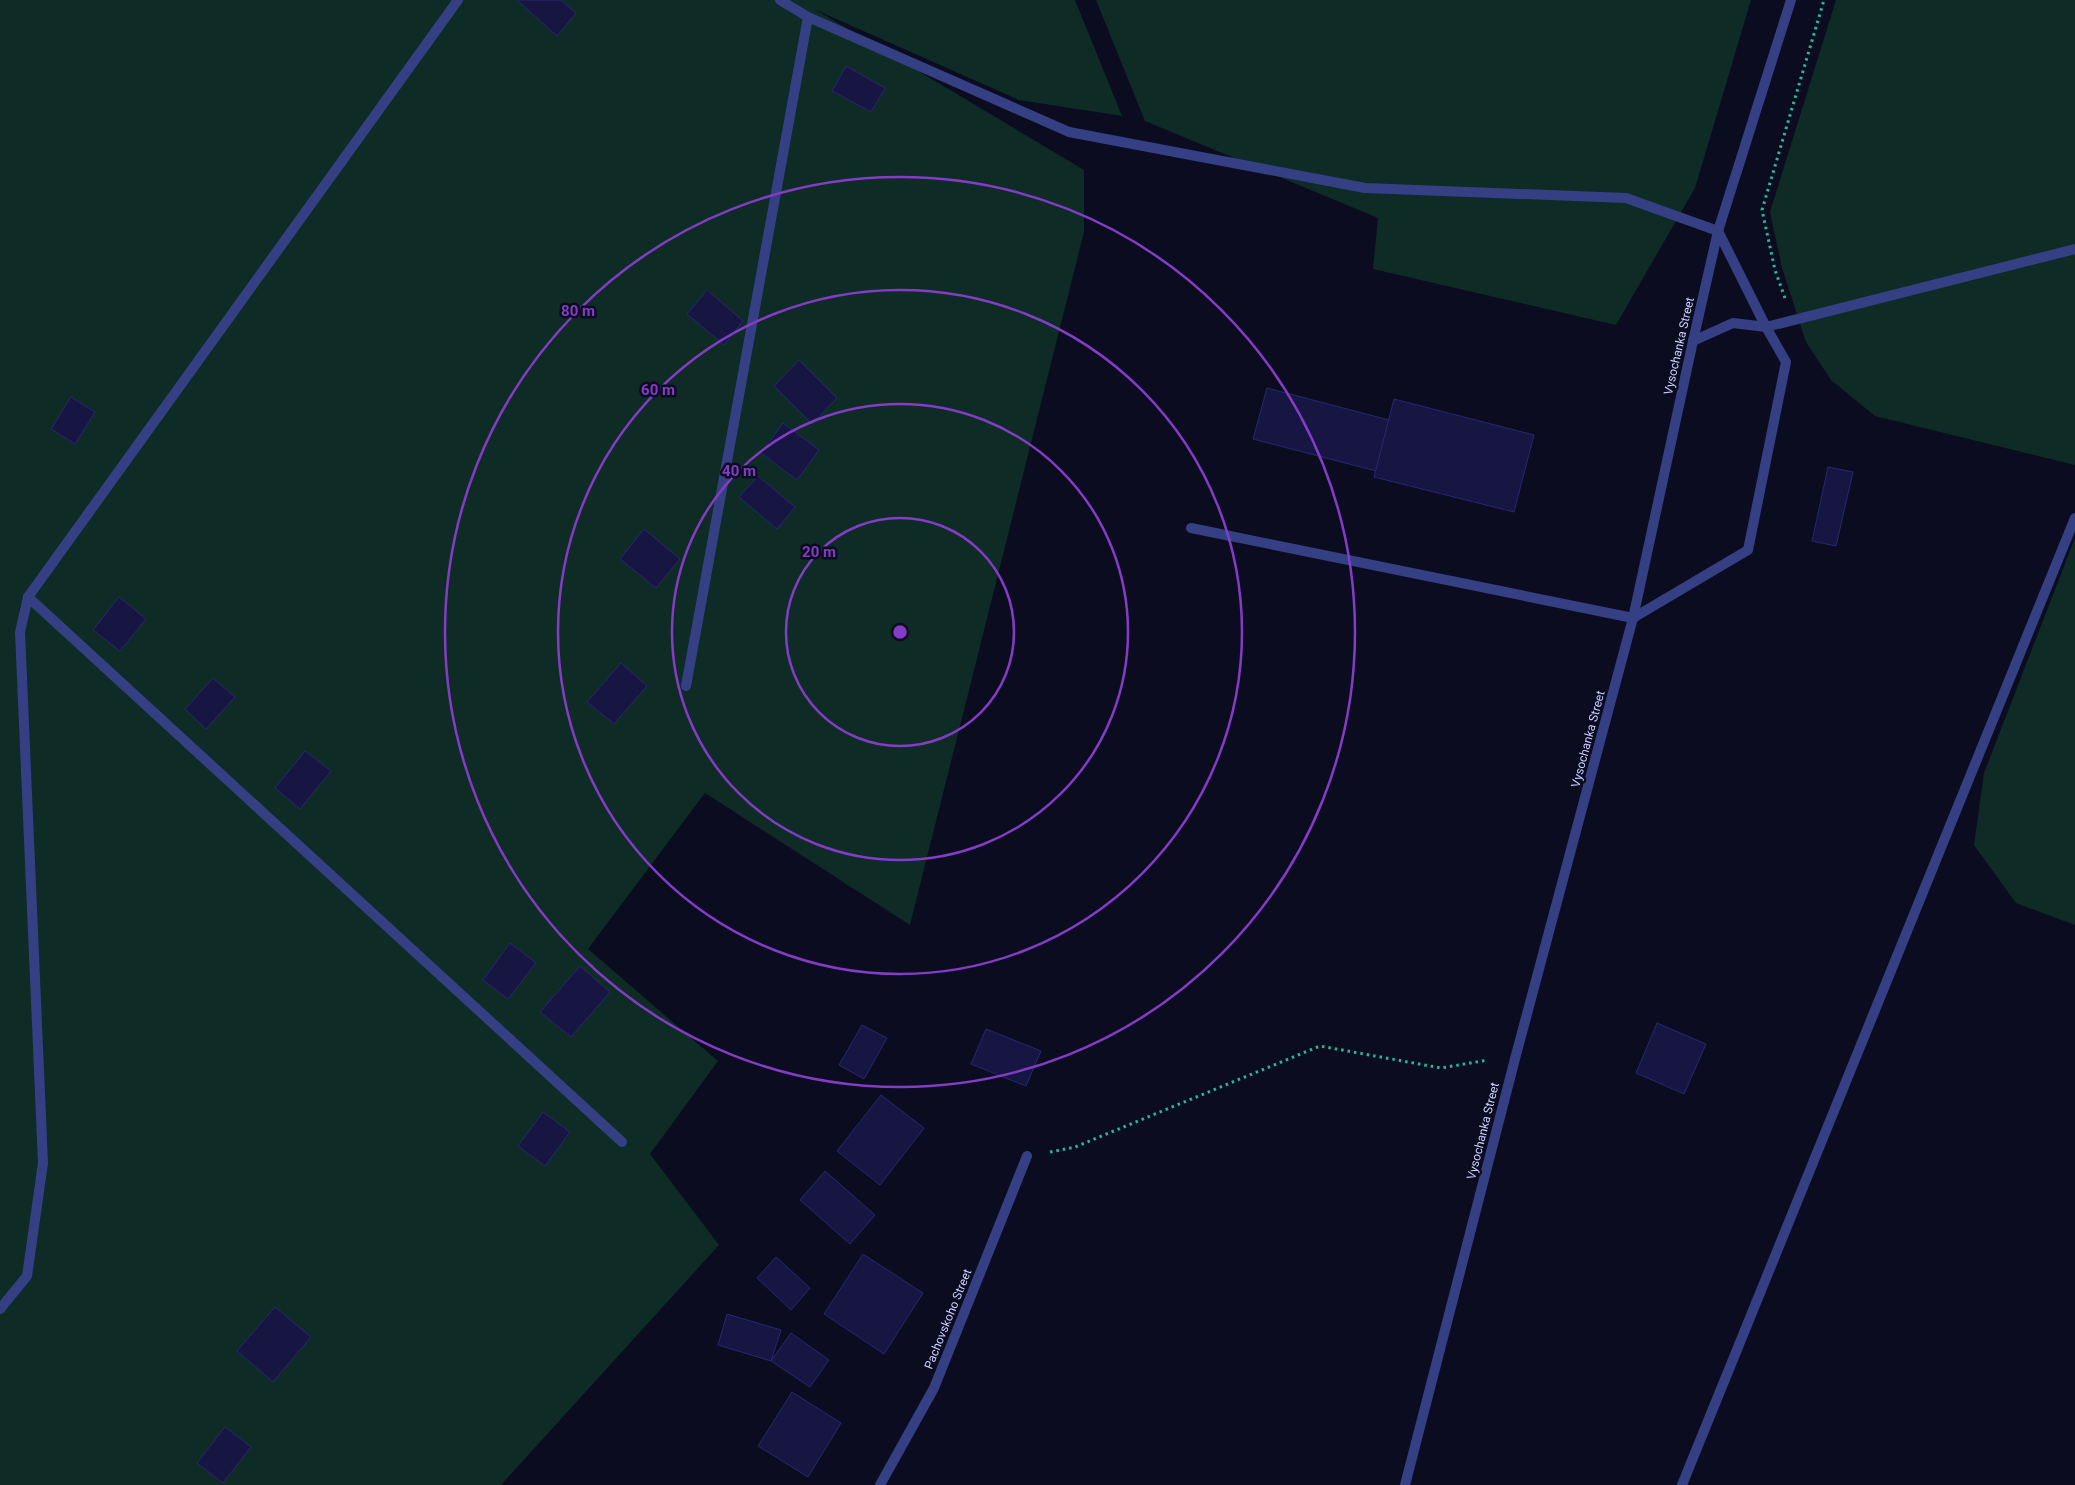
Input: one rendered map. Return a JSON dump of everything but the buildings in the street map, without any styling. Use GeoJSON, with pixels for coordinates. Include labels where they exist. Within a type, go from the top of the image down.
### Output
{"type":"FeatureCollection","features":[{"type":"Feature","properties":{"kind":"street"},"geometry":{"type":"LineString","coordinates":[[0,1309],[27,1276],[43,1163],[20,632],[28,597],[458,0]]}},
{"type":"Feature","properties":{"kind":"street"},"geometry":{"type":"LineString","coordinates":[[780,0],[808,17],[1069,132],[1365,188],[1626,198],[1718,231],[1766,327],[1786,362],[1748,550],[1633,618],[1191,528]]}},
{"type":"Feature","properties":{"kind":"street","name":"Vysochanka Street"},"geometry":{"type":"LineString","coordinates":[[1405,1485],[1516,1055],[1633,618],[1718,231],[1791,0]]}},
{"type":"Feature","properties":{"kind":"street"},"geometry":{"type":"LineString","coordinates":[[686,686],[808,17]]}},
{"type":"Feature","properties":{"kind":"street"},"geometry":{"type":"LineString","coordinates":[[1693,341],[1733,323],[1766,327],[2075,249]]}},
{"type":"Feature","properties":{"kind":"street"},"geometry":{"type":"LineString","coordinates":[[1682,1485],[2075,518]]}},
{"type":"Feature","properties":{"kind":"street"},"geometry":{"type":"LineString","coordinates":[[28,597],[622,1142]]}},
{"type":"Feature","properties":{"kind":"street","name":"Pachovskoho Street"},"geometry":{"type":"LineString","coordinates":[[880,1485],[934,1388],[1027,1156]]}},
{"type":"Feature","properties":{"kind":"path"},"geometry":{"type":"LineString","coordinates":[[1792,320],[1775,270],[1762,210],[1824,0]]}},
{"type":"Feature","properties":{"kind":"path"},"geometry":{"type":"LineString","coordinates":[[1027,1156],[1075,1146],[1320,1046],[1441,1068],[1516,1055]]}},
{"type":"Feature","properties":{"kind":"green space"},"geometry":{"type":"Polygon","coordinates":[[[0,0],[1075,0],[1122,116],[1019,100],[816,10],[1084,170],[1084,232],[910,925],[705,793],[588,949],[718,1061],[650,1154],[719,1245],[501,1485],[0,1485],[0,0]]]}},
{"type":"Feature","properties":{"kind":"green space"},"geometry":{"type":"Polygon","coordinates":[[[1096,0],[1751,0],[1695,188],[1616,325],[1373,269],[1378,218],[1145,121],[1096,0]]]}},
{"type":"Feature","properties":{"kind":"green space"},"geometry":{"type":"Polygon","coordinates":[[[1836,0],[2075,0],[2075,465],[1875,416],[1831,380],[1806,342],[1782,268],[1770,212],[1836,0]]]}},
{"type":"Feature","properties":{"kind":"green space"},"geometry":{"type":"Polygon","coordinates":[[[2075,538],[2075,925],[2016,903],[1974,845],[1984,773],[2075,538]]]}}]}
